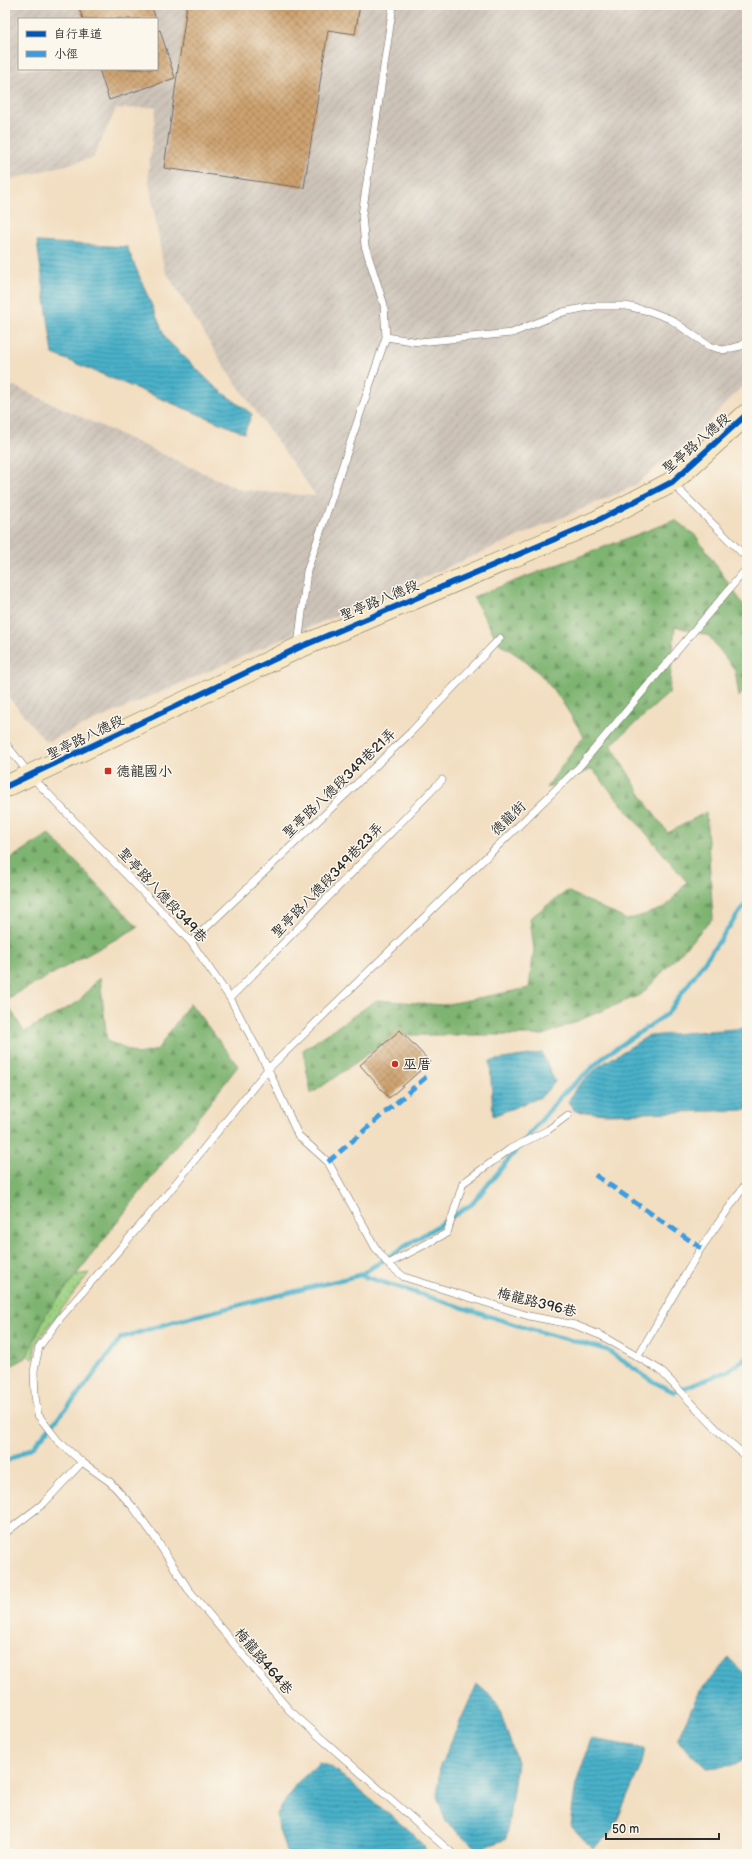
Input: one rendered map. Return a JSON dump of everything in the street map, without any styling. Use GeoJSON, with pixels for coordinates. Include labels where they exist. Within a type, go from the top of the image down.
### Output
{"type":"FeatureCollection","features":[{"type":"Feature","properties":{"kind":"street","name":"聖亭路八德段"},"geometry":{"type":"LineString","coordinates":[[5,787],[31,776],[298,648],[595,522],[672,482],[747,414]]}},
{"type":"Feature","properties":{"kind":"lane"},"geometry":{"type":"LineString","coordinates":[[298,648],[307,571],[386,337],[384,305],[365,246],[362,215],[393,5]]}},
{"type":"Feature","properties":{"kind":"lane"},"geometry":{"type":"LineString","coordinates":[[739,5],[747,6]]}},
{"type":"Feature","properties":{"kind":"lane"},"geometry":{"type":"LineString","coordinates":[[386,337],[419,342],[512,333],[562,312],[594,306],[626,306],[649,311],[670,319],[709,346],[723,350],[741,346],[747,342]]}},
{"type":"Feature","properties":{"kind":"lane"},"geometry":{"type":"LineString","coordinates":[[672,482],[747,558]]}},
{"type":"Feature","properties":{"kind":"lane","name":"德龍街"},"geometry":{"type":"LineString","coordinates":[[82,1462],[58,1440],[38,1416],[35,1396],[34,1371],[39,1347],[61,1317],[168,1193],[268,1069],[580,767],[747,568]]}},
{"type":"Feature","properties":{"kind":"lane","name":"聖亭路八德段349巷21弄"},"geometry":{"type":"LineString","coordinates":[[191,942],[411,732],[500,638]]}},
{"type":"Feature","properties":{"kind":"lane","name":"聖亭路八德段349巷"},"geometry":{"type":"LineString","coordinates":[[5,743],[31,776],[191,942],[230,998],[268,1069]]}},
{"type":"Feature","properties":{"kind":"lane","name":"聖亭路八德段349巷23弄"},"geometry":{"type":"LineString","coordinates":[[230,998],[442,780]]}},
{"type":"Feature","properties":{"kind":"lane","name":"梅龍路396巷"},"geometry":{"type":"LineString","coordinates":[[268,1069],[298,1135],[328,1162],[374,1247],[388,1264],[404,1277],[529,1316],[575,1325],[602,1336],[660,1370],[726,1439],[747,1457]]}},
{"type":"Feature","properties":{"kind":"lane"},"geometry":{"type":"LineString","coordinates":[[388,1264],[447,1233],[463,1183],[510,1149],[548,1130],[568,1115]]}},
{"type":"Feature","properties":{"kind":"lane"},"geometry":{"type":"LineString","coordinates":[[638,1356],[701,1248],[747,1182]]}},
{"type":"Feature","properties":{"kind":"lane"},"geometry":{"type":"LineString","coordinates":[[5,1533],[44,1502],[82,1462]]}},
{"type":"Feature","properties":{"kind":"lane","name":"梅龍路464巷"},"geometry":{"type":"LineString","coordinates":[[82,1462],[110,1482],[133,1507],[154,1536],[188,1589],[289,1710],[451,1854]]}},
{"type":"Feature","properties":{"kind":"shaded area"},"geometry":{"type":"Polygon","coordinates":[[[5,5],[747,5],[747,381],[692,439],[632,487],[46,742],[5,693],[5,391],[14,386],[241,490],[316,496],[228,372],[164,269],[148,176],[156,107],[116,109],[93,158],[5,181],[5,5]]]}},
{"type":"Feature","properties":{"kind":"green space"},"geometry":{"type":"Polygon","coordinates":[[[675,520],[696,536],[747,610],[747,686],[739,697],[735,670],[709,636],[675,626],[669,693],[611,745],[648,806],[668,833],[706,812],[713,918],[642,994],[544,1035],[395,1035],[311,1094],[303,1050],[377,1000],[443,1005],[529,988],[534,949],[530,918],[567,891],[627,920],[665,908],[687,882],[592,769],[546,788],[584,736],[559,697],[540,674],[520,657],[499,643],[473,597],[675,520]]]}},
{"type":"Feature","properties":{"kind":"green space"},"geometry":{"type":"Polygon","coordinates":[[[49,834],[138,927],[5,1000],[5,862],[49,834]]]}},
{"type":"Feature","properties":{"kind":"green space"},"geometry":{"type":"Polygon","coordinates":[[[100,977],[107,1041],[138,1054],[157,1050],[190,1003],[238,1066],[46,1314],[26,1358],[5,1369],[5,1000],[24,1032],[78,1002],[100,977]]]}},
{"type":"Feature","properties":{"kind":"green space"},"geometry":{"type":"Polygon","coordinates":[[[89,1273],[36,1343],[33,1360],[19,1347],[5,1286],[89,1273]]]}},
{"type":"Feature","properties":{"kind":"water"},"geometry":{"type":"Polygon","coordinates":[[[37,242],[127,247],[166,339],[215,387],[252,414],[244,433],[53,354],[37,242]]]}},
{"type":"Feature","properties":{"kind":"water"},"geometry":{"type":"Polygon","coordinates":[[[747,1028],[747,1110],[606,1114],[575,1111],[568,1102],[576,1088],[598,1067],[648,1036],[747,1028]]]}},
{"type":"Feature","properties":{"kind":"water"},"geometry":{"type":"Polygon","coordinates":[[[542,1053],[555,1082],[541,1097],[493,1116],[490,1061],[542,1053]]]}},
{"type":"Feature","properties":{"kind":"water"},"geometry":{"type":"Polygon","coordinates":[[[729,1658],[747,1676],[747,1756],[735,1765],[706,1768],[677,1740],[700,1691],[729,1658]]]}},
{"type":"Feature","properties":{"kind":"water"},"geometry":{"type":"Polygon","coordinates":[[[477,1684],[497,1702],[517,1762],[506,1839],[478,1850],[446,1822],[437,1796],[440,1766],[477,1684]]]}},
{"type":"Feature","properties":{"kind":"water"},"geometry":{"type":"Polygon","coordinates":[[[591,1739],[645,1748],[642,1763],[612,1832],[593,1849],[570,1825],[576,1784],[591,1739]]]}},
{"type":"Feature","properties":{"kind":"water"},"geometry":{"type":"Polygon","coordinates":[[[319,1763],[330,1766],[407,1829],[424,1846],[426,1854],[289,1854],[286,1850],[279,1830],[277,1814],[296,1784],[319,1763]]]}},
{"type":"Feature","properties":{"kind":"building"},"geometry":{"type":"Polygon","coordinates":[[[78,5],[151,5],[156,18],[83,18],[78,5]]]}},
{"type":"Feature","properties":{"kind":"building"},"geometry":{"type":"Polygon","coordinates":[[[187,5],[360,5],[355,34],[328,30],[304,188],[164,168],[187,5]]]}},
{"type":"Feature","properties":{"kind":"building"},"geometry":{"type":"Polygon","coordinates":[[[160,30],[175,78],[109,100],[99,70],[158,70],[158,31],[160,30]]]}},
{"type":"Feature","properties":{"kind":"building","name":"巫厝"},"geometry":{"type":"Polygon","coordinates":[[[400,1030],[430,1062],[389,1098],[360,1065],[400,1030]]]}},
{"type":"Feature","properties":{"kind":"waterway"},"geometry":{"type":"LineString","coordinates":[[5,1462],[33,1447],[83,1389],[121,1338],[176,1321],[360,1275],[472,1204],[562,1095],[606,1055],[667,1014],[747,902]]}},
{"type":"Feature","properties":{"kind":"waterway"},"geometry":{"type":"LineString","coordinates":[[360,1275],[526,1328],[607,1350],[652,1381],[674,1392],[730,1370],[747,1357]]}},
{"type":"Feature","properties":{"kind":"marked path"},"geometry":{"type":"LineString","coordinates":[[328,1162],[426,1077]]}},
{"type":"Feature","properties":{"kind":"marked path"},"geometry":{"type":"LineString","coordinates":[[595,1175],[701,1248]]}},
{"type":"Feature","properties":{"kind":"cycle path"},"geometry":{"type":"LineString","coordinates":[[5,787],[298,648],[595,522],[672,482],[747,414]]}},
{"type":"Feature","properties":{"kind":"place","name":"德龍國小"},"geometry":{"type":"Point","coordinates":[108,771]}},
{"type":"Feature","properties":{"kind":"place","name":"巫厝"},"geometry":{"type":"Point","coordinates":[395,1064]}}]}
